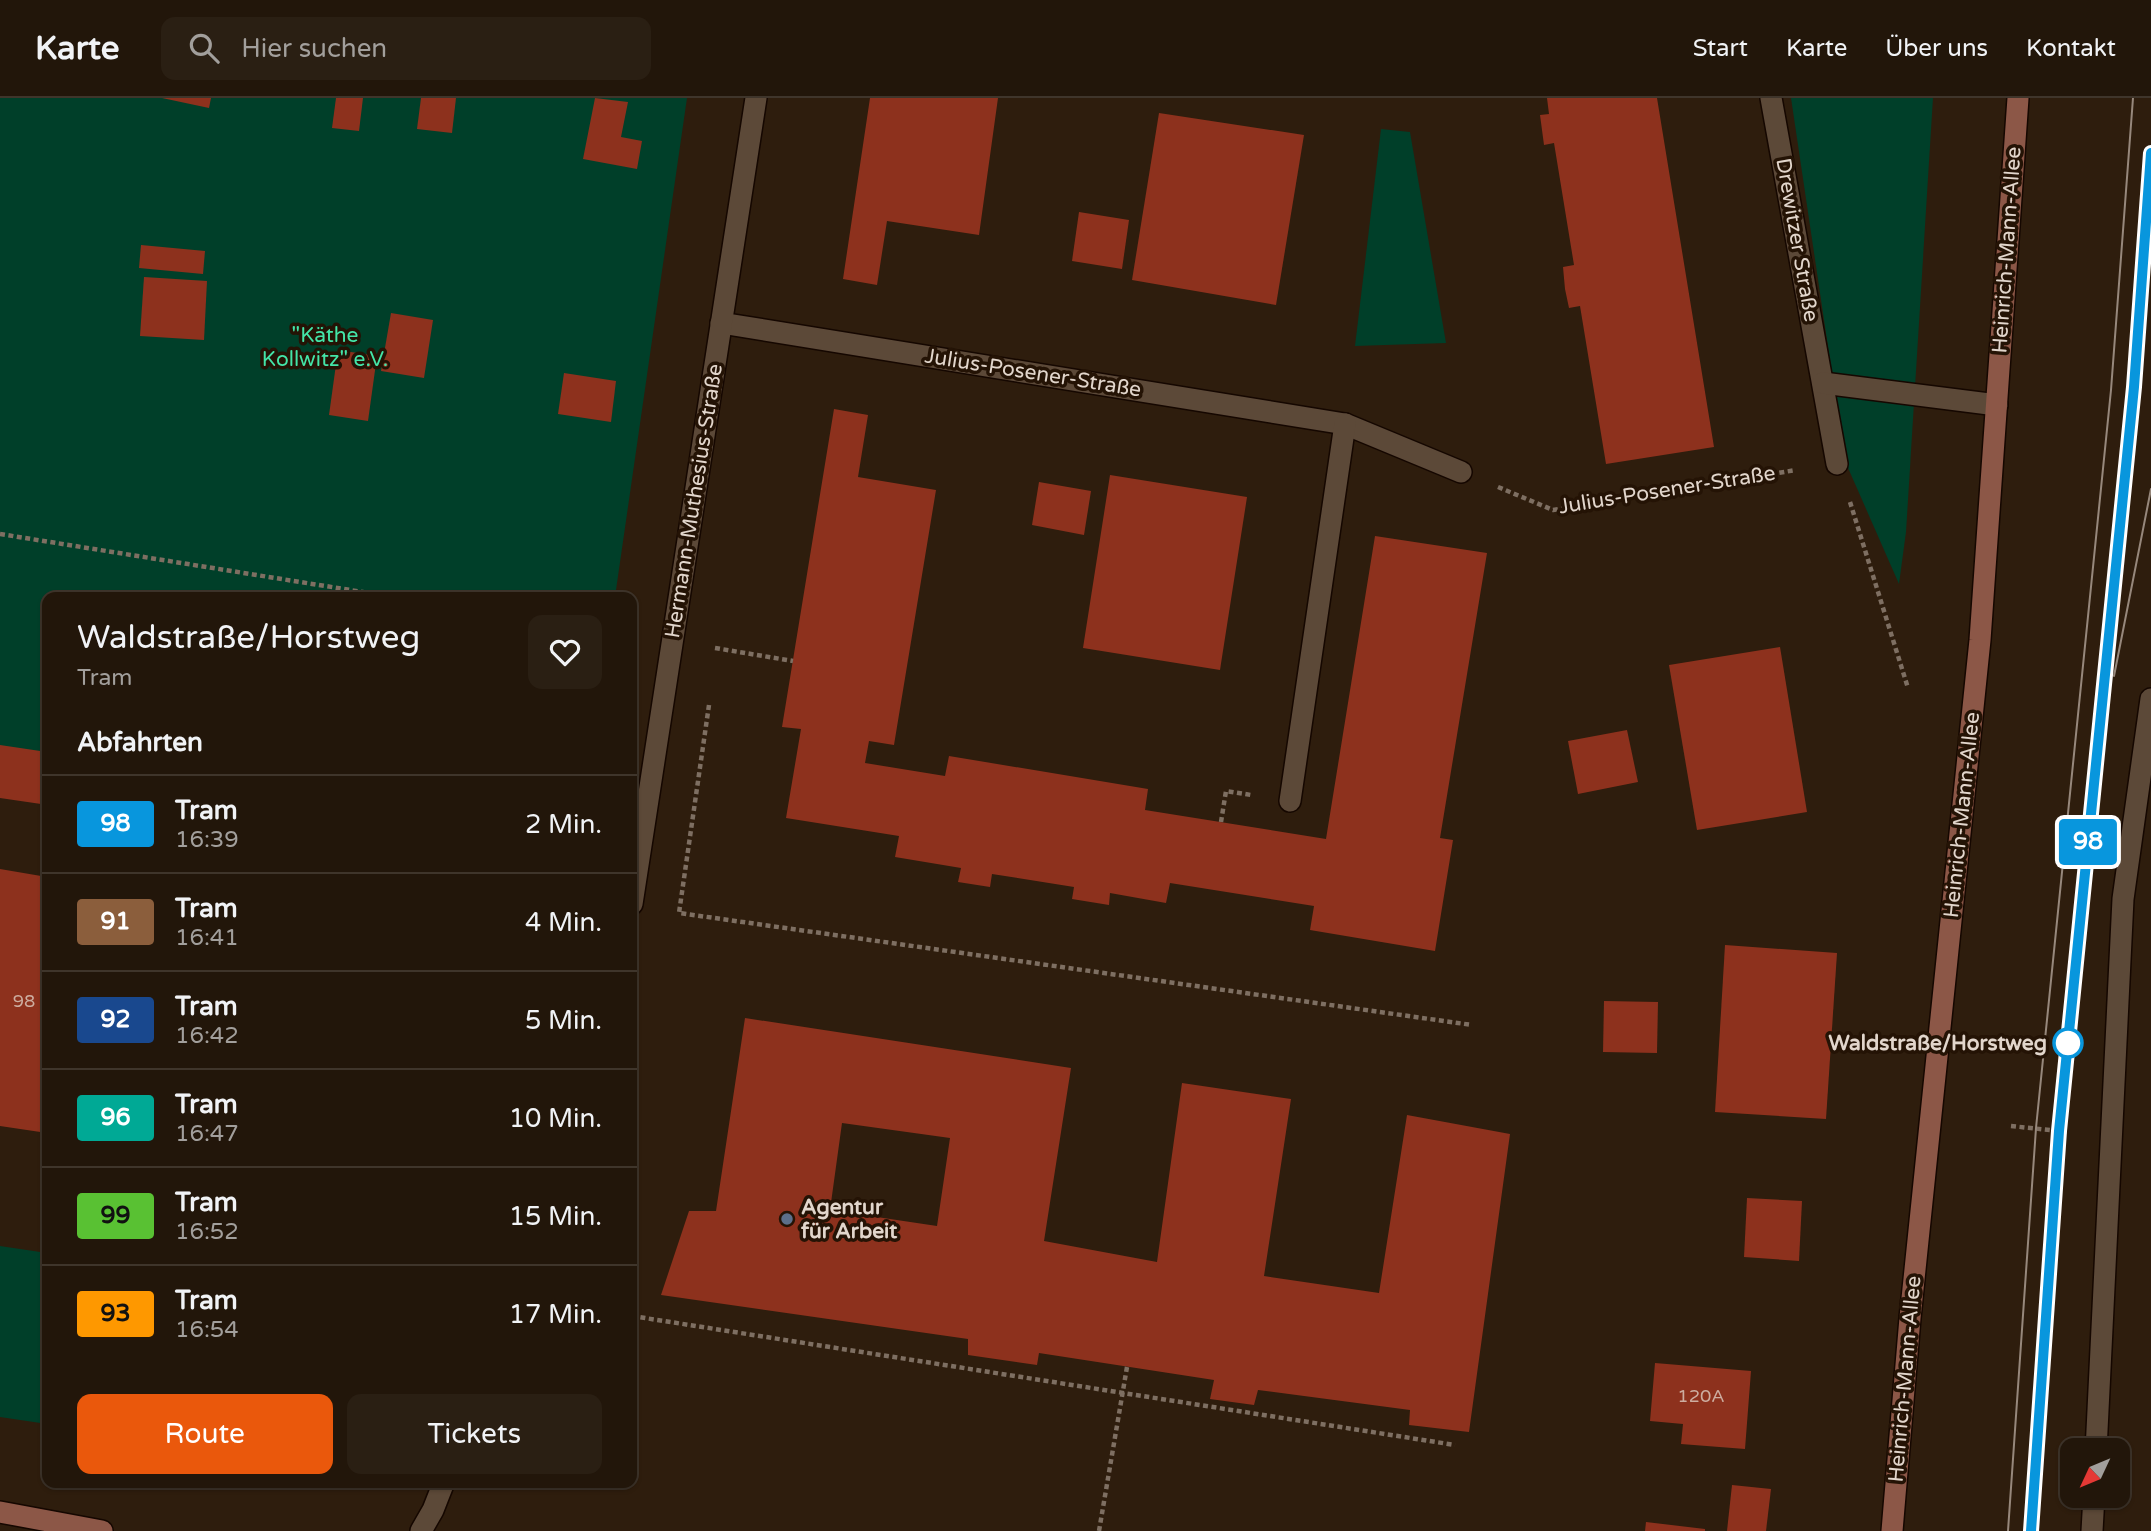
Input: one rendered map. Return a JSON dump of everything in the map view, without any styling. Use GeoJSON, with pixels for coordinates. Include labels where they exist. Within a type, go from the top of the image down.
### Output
{"type":"FeatureCollection","features":[{"type":"Feature","properties":{"kind":"main road","name":"Heinrich-Mann-Allee"},"geometry":{"type":"LineString","coordinates":[[1892,1531],[1910,1318],[1980,640],[2018,98]]}},
{"type":"Feature","properties":{"kind":"main road"},"geometry":{"type":"LineString","coordinates":[[0,1513],[102,1531]]}},
{"type":"Feature","properties":{"kind":"street","name":"Hermann-Muthesius-Straße"},"geometry":{"type":"LineString","coordinates":[[637,871],[756,98]]}},
{"type":"Feature","properties":{"kind":"street","name":"Drewitzer Straße"},"geometry":{"type":"LineString","coordinates":[[1771,98],[1837,464]]}},
{"type":"Feature","properties":{"kind":"street","name":"Julius-Posener-Straße"},"geometry":{"type":"LineString","coordinates":[[721,323],[1345,424],[1461,472]]}},
{"type":"Feature","properties":{"kind":"street"},"geometry":{"type":"LineString","coordinates":[[1823,383],[1997,405]]}},
{"type":"Feature","properties":{"kind":"street"},"geometry":{"type":"LineString","coordinates":[[1290,801],[1345,424]]}},
{"type":"Feature","properties":{"kind":"street"},"geometry":{"type":"LineString","coordinates":[[2097,1438],[2123,899],[2151,699]]}},
{"type":"Feature","properties":{"kind":"street"},"geometry":{"type":"LineString","coordinates":[[421,1531],[441,1488]]}},
{"type":"Feature","properties":{"kind":"street"},"geometry":{"type":"LineString","coordinates":[[2092,1531],[2093,1508]]}},
{"type":"Feature","properties":{"kind":"path","name":"Julius-Posener-Straße"},"geometry":{"type":"LineString","coordinates":[[1461,472],[1553,510],[1837,464]]}},
{"type":"Feature","properties":{"kind":"path"},"geometry":{"type":"LineString","coordinates":[[1837,464],[1908,688]]}},
{"type":"Feature","properties":{"kind":"path"},"geometry":{"type":"LineString","coordinates":[[0,534],[363,592]]}},
{"type":"Feature","properties":{"kind":"path"},"geometry":{"type":"LineString","coordinates":[[715,662],[718,635]]}},
{"type":"Feature","properties":{"kind":"path"},"geometry":{"type":"LineString","coordinates":[[709,702],[679,913],[1472,1026]]}},
{"type":"Feature","properties":{"kind":"path"},"geometry":{"type":"LineString","coordinates":[[2011,1126],[2112,1136]]}},
{"type":"Feature","properties":{"kind":"path"},"geometry":{"type":"LineString","coordinates":[[637,1317],[1455,1445]]}},
{"type":"Feature","properties":{"kind":"path"},"geometry":{"type":"LineString","coordinates":[[1099,1531],[1127,1367]]}},
{"type":"Feature","properties":{"kind":"green space","name":"\"Käthe Kollwitz\" e.V."},"geometry":{"type":"Polygon","coordinates":[[[0,98],[687,98],[616,592],[42,592],[42,803],[0,796],[0,98]]]}},
{"type":"Feature","properties":{"kind":"green space"},"geometry":{"type":"Polygon","coordinates":[[[1791,98],[1933,98],[1906,532],[1899,584],[1845,461],[1791,98]]]}},
{"type":"Feature","properties":{"kind":"green space"},"geometry":{"type":"Polygon","coordinates":[[[1381,129],[1410,132],[1446,343],[1355,346],[1381,129]]]}},
{"type":"Feature","properties":{"kind":"green space"},"geometry":{"type":"Polygon","coordinates":[[[0,1246],[42,1252],[42,1423],[0,1417],[0,1246]]]}},
{"type":"Feature","properties":{"kind":"building"},"geometry":{"type":"Polygon","coordinates":[[[162,98],[211,98],[209,108],[162,98]]]}},
{"type":"Feature","properties":{"kind":"building"},"geometry":{"type":"Polygon","coordinates":[[[336,98],[363,98],[359,131],[332,128],[336,98]]]}},
{"type":"Feature","properties":{"kind":"building"},"geometry":{"type":"Polygon","coordinates":[[[421,98],[456,98],[452,133],[417,129],[421,98]]]}},
{"type":"Feature","properties":{"kind":"building"},"geometry":{"type":"Polygon","coordinates":[[[595,98],[628,102],[621,137],[642,141],[637,169],[583,159],[595,98]]]}},
{"type":"Feature","properties":{"kind":"building"},"geometry":{"type":"Polygon","coordinates":[[[870,98],[998,98],[979,235],[887,221],[877,285],[843,279],[870,98]]]}},
{"type":"Feature","properties":{"kind":"building"},"geometry":{"type":"Polygon","coordinates":[[[1547,98],[1657,98],[1714,447],[1606,464],[1580,306],[1569,308],[1565,289],[1563,267],[1574,265],[1554,143],[1544,145],[1540,115],[1549,114],[1547,98]]]}},
{"type":"Feature","properties":{"kind":"building"},"geometry":{"type":"Polygon","coordinates":[[[1159,113],[1304,135],[1276,305],[1132,280],[1159,113]]]}},
{"type":"Feature","properties":{"kind":"building"},"geometry":{"type":"Polygon","coordinates":[[[1079,212],[1129,220],[1122,269],[1072,261],[1079,212]]]}},
{"type":"Feature","properties":{"kind":"building"},"geometry":{"type":"Polygon","coordinates":[[[141,245],[205,251],[203,274],[139,268],[141,245]]]}},
{"type":"Feature","properties":{"kind":"building"},"geometry":{"type":"Polygon","coordinates":[[[144,277],[207,281],[204,340],[140,336],[144,277]]]}},
{"type":"Feature","properties":{"kind":"building"},"geometry":{"type":"Polygon","coordinates":[[[391,313],[433,320],[424,378],[381,371],[391,313]]]}},
{"type":"Feature","properties":{"kind":"building"},"geometry":{"type":"Polygon","coordinates":[[[338,350],[377,356],[368,421],[329,415],[338,350]]]}},
{"type":"Feature","properties":{"kind":"building"},"geometry":{"type":"Polygon","coordinates":[[[564,373],[616,381],[611,422],[558,414],[564,373]]]}},
{"type":"Feature","properties":{"kind":"building"},"geometry":{"type":"Polygon","coordinates":[[[834,409],[868,415],[858,477],[936,490],[894,745],[869,741],[865,763],[945,776],[949,756],[1148,789],[1145,810],[1326,839],[1375,536],[1487,553],[1440,838],[1453,840],[1435,951],[1310,930],[1314,906],[1170,883],[1166,903],[1110,893],[1109,905],[1072,899],[1074,887],[992,874],[990,887],[958,882],[961,868],[895,857],[899,836],[786,818],[801,729],[782,727],[834,409]]]}},
{"type":"Feature","properties":{"kind":"building"},"geometry":{"type":"Polygon","coordinates":[[[1110,475],[1247,497],[1220,670],[1083,648],[1110,475]]]}},
{"type":"Feature","properties":{"kind":"building"},"geometry":{"type":"Polygon","coordinates":[[[1039,482],[1091,491],[1084,535],[1032,525],[1039,482]]]}},
{"type":"Feature","properties":{"kind":"building"},"geometry":{"type":"Polygon","coordinates":[[[1780,647],[1807,812],[1697,830],[1669,665],[1780,647]]]}},
{"type":"Feature","properties":{"kind":"building"},"geometry":{"type":"Polygon","coordinates":[[[1627,730],[1638,782],[1578,794],[1568,741],[1627,730]]]}},
{"type":"Feature","properties":{"kind":"building"},"geometry":{"type":"Polygon","coordinates":[[[0,745],[42,751],[41,804],[0,798],[0,745]]]}},
{"type":"Feature","properties":{"kind":"building"},"geometry":{"type":"Polygon","coordinates":[[[0,869],[42,876],[42,1132],[0,1126],[0,869]]]}},
{"type":"Feature","properties":{"kind":"building"},"geometry":{"type":"Polygon","coordinates":[[[1725,945],[1837,953],[1826,1119],[1715,1112],[1725,945]]]}},
{"type":"Feature","properties":{"kind":"building"},"geometry":{"type":"Polygon","coordinates":[[[1604,1001],[1658,1002],[1657,1053],[1603,1052],[1604,1001]]]}},
{"type":"Feature","properties":{"kind":"building","name":"Agentur für Arbeit"},"geometry":{"type":"Polygon","coordinates":[[[745,1018],[1071,1068],[1044,1241],[1157,1262],[1182,1083],[1291,1099],[1264,1276],[1379,1293],[1407,1115],[1510,1134],[1469,1432],[1409,1425],[1410,1410],[1258,1390],[1254,1405],[1210,1399],[1214,1380],[1039,1353],[1037,1365],[968,1355],[968,1339],[661,1295],[689,1211],[716,1211],[745,1018]],[[842,1123],[830,1210],[937,1226],[950,1138],[842,1123]]]}},
{"type":"Feature","properties":{"kind":"building"},"geometry":{"type":"Polygon","coordinates":[[[1747,1198],[1802,1201],[1799,1261],[1744,1257],[1747,1198]]]}},
{"type":"Feature","properties":{"kind":"building"},"geometry":{"type":"Polygon","coordinates":[[[1655,1363],[1751,1371],[1745,1449],[1681,1444],[1683,1424],[1650,1421],[1655,1363]]]}},
{"type":"Feature","properties":{"kind":"building"},"geometry":{"type":"Polygon","coordinates":[[[1732,1485],[1771,1489],[1766,1531],[1727,1531],[1732,1485]]]}},
{"type":"Feature","properties":{"kind":"building"},"geometry":{"type":"Polygon","coordinates":[[[1646,1522],[1705,1529],[1705,1531],[1645,1531],[1646,1522]]]}},
{"type":"Feature","properties":{"kind":"tram line"},"geometry":{"type":"LineString","coordinates":[[2008,1531],[2036,1128],[2111,390],[2133,98]]}},
{"type":"Feature","properties":{"kind":"tram line","name":"98"},"geometry":{"type":"LineString","coordinates":[[2031,1531],[2059,1131],[2134,387],[2151,153]]}},
{"type":"Feature","properties":{"kind":"tram line"},"geometry":{"type":"LineString","coordinates":[[2031,1531],[2059,1131],[2134,387],[2151,154]]}},
{"type":"Feature","properties":{"kind":"tram line"},"geometry":{"type":"LineString","coordinates":[[2114,676],[2151,489]]}},
{"type":"Feature","properties":{"kind":"place","name":"Waldstraße/Horstweg"},"geometry":{"type":"Point","coordinates":[2068,1043]}},
{"type":"Feature","properties":{"kind":"place","name":"Agentur für Arbeit"},"geometry":{"type":"Point","coordinates":[787,1219]}}]}
